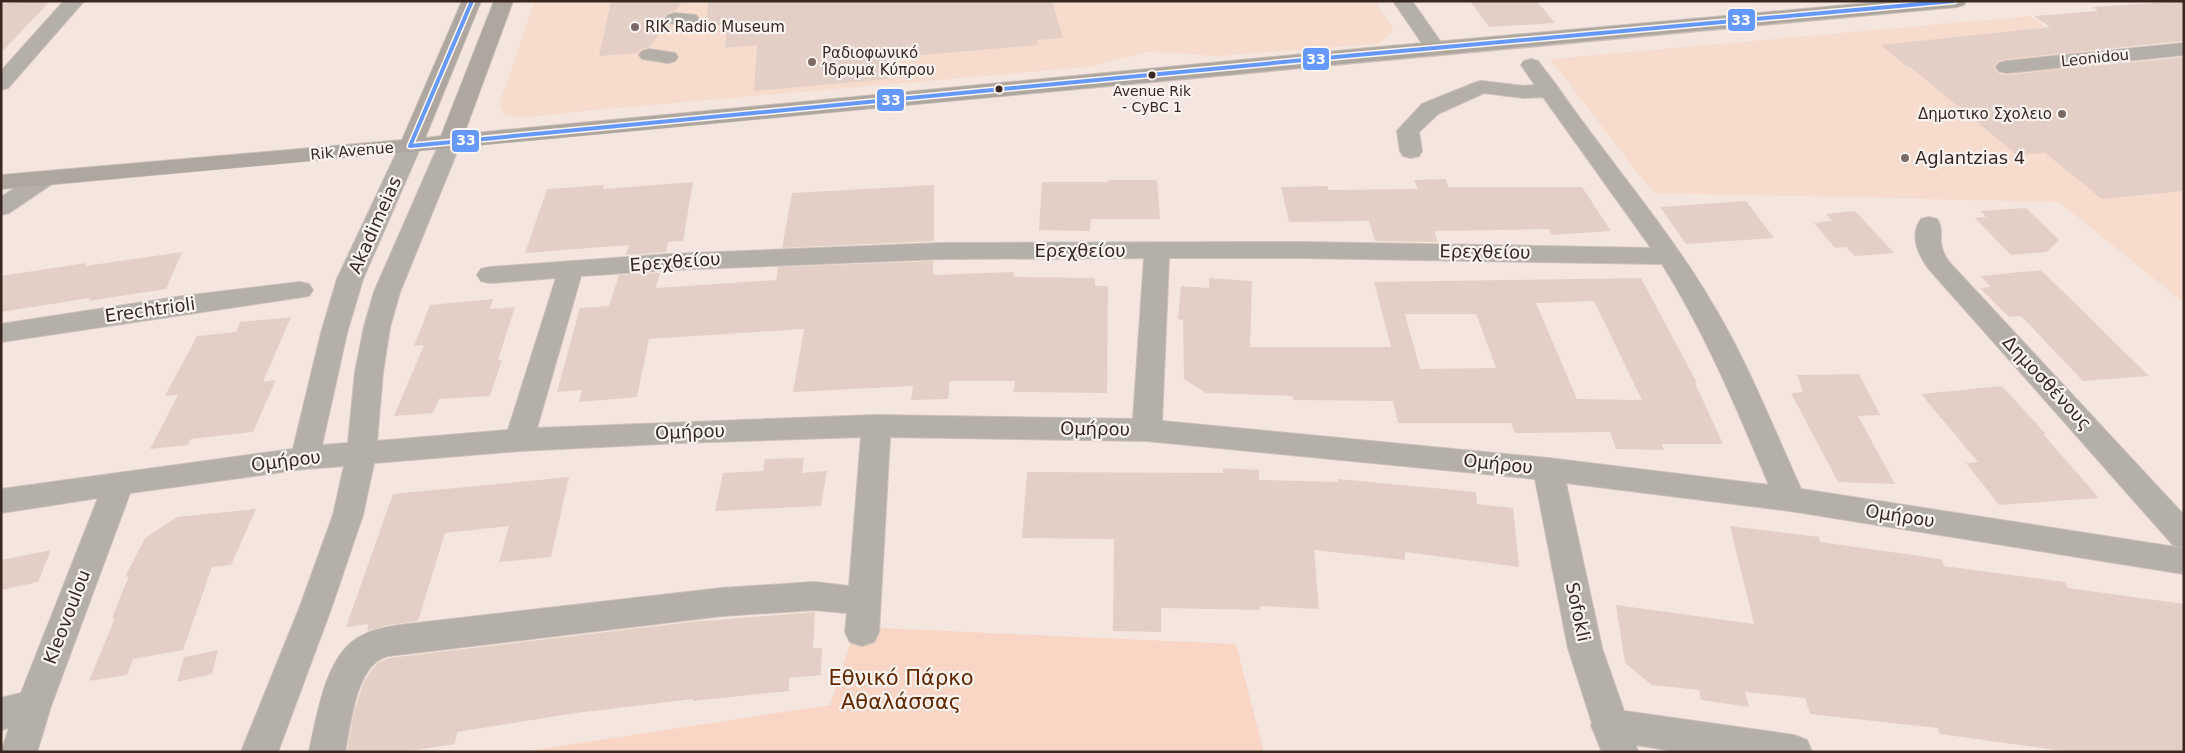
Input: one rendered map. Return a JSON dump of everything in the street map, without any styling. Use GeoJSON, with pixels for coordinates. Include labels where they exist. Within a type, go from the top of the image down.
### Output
{"type":"FeatureCollection","features":[{"type":"Feature","properties":{"kind":"main road","name":"Akadimeias"},"geometry":{"type":"LineString","coordinates":[[410,146],[472,1]]}},
{"type":"Feature","properties":{"kind":"main road","name":"Akadimeias"},"geometry":{"type":"LineString","coordinates":[[450,142],[504,1]]}},
{"type":"Feature","properties":{"kind":"main road","name":"Rik Avenue"},"geometry":{"type":"LineString","coordinates":[[1,182],[410,146],[1435,48],[1957,1]]}},
{"type":"Feature","properties":{"kind":"street"},"geometry":{"type":"LineString","coordinates":[[1,84],[75,1]]}},
{"type":"Feature","properties":{"kind":"street"},"geometry":{"type":"LineString","coordinates":[[1402,1],[1435,48]]}},
{"type":"Feature","properties":{"kind":"street","name":"Leonidou"},"geometry":{"type":"LineString","coordinates":[[2006,67],[2184,49]]}},
{"type":"Feature","properties":{"kind":"street"},"geometry":{"type":"LineString","coordinates":[[1531,65],[1670,256],[1698,300],[1737,376],[1790,499]]}},
{"type":"Feature","properties":{"kind":"street"},"geometry":{"type":"LineString","coordinates":[[1411,151],[1408,131],[1430,109],[1480,87],[1524,92],[1550,90]]}},
{"type":"Feature","properties":{"kind":"street","name":"Akadimeias"},"geometry":{"type":"LineString","coordinates":[[259,752],[266,738],[348,516],[362,452],[369,372],[377,327],[387,292],[450,142]]}},
{"type":"Feature","properties":{"kind":"street","name":"Akadimeias"},"geometry":{"type":"LineString","coordinates":[[305,458],[334,332],[350,279],[410,146]]}},
{"type":"Feature","properties":{"kind":"street"},"geometry":{"type":"LineString","coordinates":[[1,208],[44,179]]}},
{"type":"Feature","properties":{"kind":"street","name":"Δημοσθένους"},"geometry":{"type":"LineString","coordinates":[[1929,224],[1926,239],[1928,247],[1947,275],[2184,536]]}},
{"type":"Feature","properties":{"kind":"street","name":"Ερεχθείου"},"geometry":{"type":"LineString","coordinates":[[490,275],[762,257],[941,251],[1300,250],[1670,256]]}},
{"type":"Feature","properties":{"kind":"street"},"geometry":{"type":"LineString","coordinates":[[1147,430],[1157,251]]}},
{"type":"Feature","properties":{"kind":"street"},"geometry":{"type":"LineString","coordinates":[[519,440],[571,269]]}},
{"type":"Feature","properties":{"kind":"street","name":"Erechtrioli"},"geometry":{"type":"LineString","coordinates":[[1,332],[174,306],[300,290]]}},
{"type":"Feature","properties":{"kind":"street"},"geometry":{"type":"LineString","coordinates":[[327,752],[346,676],[363,652],[372,646],[417,638],[722,602],[814,596],[863,616],[876,426]]}},
{"type":"Feature","properties":{"kind":"street","name":"Ομήρου"},"geometry":{"type":"LineString","coordinates":[[1,501],[305,458],[519,440],[720,430],[876,426],[1147,430],[1548,469],[1790,499],[2184,561]]}},
{"type":"Feature","properties":{"kind":"street","name":"Sofokli"},"geometry":{"type":"LineString","coordinates":[[1548,469],[1585,648],[1614,738]]}},
{"type":"Feature","properties":{"kind":"street","name":"Kleovoulou"},"geometry":{"type":"LineString","coordinates":[[19,752],[17,710],[119,483]]}},
{"type":"Feature","properties":{"kind":"street"},"geometry":{"type":"LineString","coordinates":[[1614,738],[1794,752]]}},
{"type":"Feature","properties":{"kind":"shaded area","name":"Ραδιοφωνικό Ίδρυμα Κύπρου"},"geometry":{"type":"Polygon","coordinates":[[[535,1],[1375,1],[1394,30],[1379,44],[1218,56],[1148,52],[1089,67],[522,118],[505,116],[499,104],[535,1]]]}},
{"type":"Feature","properties":{"kind":"shaded area","name":"Aglantzias 4"},"geometry":{"type":"Polygon","coordinates":[[[2030,16],[2184,123],[2184,303],[2059,202],[1653,193],[1550,59],[2030,16]]]}},
{"type":"Feature","properties":{"kind":"green space","name":"Εθνικό Πάρκο Αθαλάσσας"},"geometry":{"type":"Polygon","coordinates":[[[856,627],[1236,644],[1264,752],[521,752],[830,705],[856,627]]]}},
{"type":"Feature","properties":{"kind":"building"},"geometry":{"type":"Polygon","coordinates":[[[50,1],[1,53],[1,4],[50,1]]]}},
{"type":"Feature","properties":{"kind":"building","name":"RIK Radio Museum"},"geometry":{"type":"Polygon","coordinates":[[[611,1],[682,1],[675,11],[667,13],[664,18],[666,24],[650,47],[641,49],[638,53],[599,56],[611,1]]]}},
{"type":"Feature","properties":{"kind":"building"},"geometry":{"type":"Polygon","coordinates":[[[708,1],[1052,1],[1063,38],[1037,40],[1039,45],[886,58],[888,79],[754,91],[757,45],[725,48],[727,25],[706,26],[708,1]]]}},
{"type":"Feature","properties":{"kind":"building"},"geometry":{"type":"Polygon","coordinates":[[[1470,1],[1537,1],[1555,23],[1489,27],[1470,1]]]}},
{"type":"Feature","properties":{"kind":"building"},"geometry":{"type":"Polygon","coordinates":[[[2184,1],[2184,41],[2006,59],[1998,61],[1994,67],[1998,73],[2006,75],[2184,57],[2184,191],[2102,199],[2045,153],[2017,155],[1881,45],[2050,27],[2034,16],[2098,11],[2093,7],[2184,1]]]}},
{"type":"Feature","properties":{"kind":"building"},"geometry":{"type":"Polygon","coordinates":[[[1445,179],[1449,187],[1582,187],[1611,231],[1552,235],[1549,229],[1434,231],[1438,242],[1375,241],[1369,221],[1289,222],[1281,187],[1328,186],[1328,190],[1418,189],[1414,180],[1445,179]]]}},
{"type":"Feature","properties":{"kind":"building"},"geometry":{"type":"Polygon","coordinates":[[[1108,180],[1157,180],[1160,219],[1091,219],[1090,231],[1039,230],[1042,182],[1108,182],[1108,180]]]}},
{"type":"Feature","properties":{"kind":"building"},"geometry":{"type":"Polygon","coordinates":[[[693,182],[683,241],[668,242],[666,252],[626,255],[629,245],[525,253],[547,189],[604,185],[603,189],[693,182]]]}},
{"type":"Feature","properties":{"kind":"building"},"geometry":{"type":"Polygon","coordinates":[[[934,185],[934,241],[782,248],[792,193],[934,185]]]}},
{"type":"Feature","properties":{"kind":"building"},"geometry":{"type":"Polygon","coordinates":[[[1746,201],[1774,238],[1686,244],[1660,207],[1746,201]]]}},
{"type":"Feature","properties":{"kind":"building"},"geometry":{"type":"Polygon","coordinates":[[[2026,208],[2059,240],[2047,252],[2011,255],[1975,218],[1986,217],[1980,211],[2026,208]]]}},
{"type":"Feature","properties":{"kind":"building"},"geometry":{"type":"Polygon","coordinates":[[[1855,211],[1894,253],[1855,256],[1846,247],[1835,248],[1814,223],[1832,221],[1826,214],[1855,211]]]}},
{"type":"Feature","properties":{"kind":"building"},"geometry":{"type":"Polygon","coordinates":[[[182,252],[166,289],[89,301],[90,298],[1,312],[1,276],[86,263],[85,266],[182,252]]]}},
{"type":"Feature","properties":{"kind":"building"},"geometry":{"type":"Polygon","coordinates":[[[933,261],[933,275],[1013,272],[1014,277],[1095,278],[1095,286],[1108,286],[1107,393],[1013,392],[1015,381],[950,381],[948,399],[911,400],[913,386],[793,392],[804,329],[649,339],[637,397],[579,402],[582,390],[557,392],[580,308],[609,306],[619,275],[660,273],[656,288],[776,280],[778,267],[933,261]]]}},
{"type":"Feature","properties":{"kind":"building"},"geometry":{"type":"Polygon","coordinates":[[[2041,270],[2149,376],[2083,381],[2021,316],[2009,317],[1980,288],[1991,287],[1980,276],[2041,270]]]}},
{"type":"Feature","properties":{"kind":"building"},"geometry":{"type":"Polygon","coordinates":[[[1209,278],[1252,281],[1250,347],[1391,347],[1374,282],[1641,278],[1697,383],[1695,383],[1723,444],[1662,444],[1664,450],[1616,449],[1610,432],[1515,433],[1511,423],[1398,423],[1393,401],[1293,400],[1293,396],[1206,393],[1184,379],[1183,320],[1178,319],[1181,286],[1209,288],[1209,278]],[[1594,301],[1536,303],[1577,399],[1642,400],[1594,301]],[[1405,314],[1420,369],[1496,368],[1476,314],[1405,314]]]}},
{"type":"Feature","properties":{"kind":"building"},"geometry":{"type":"Polygon","coordinates":[[[493,299],[490,309],[515,307],[498,360],[502,360],[490,396],[439,399],[433,413],[394,416],[424,345],[414,346],[430,305],[493,299]]]}},
{"type":"Feature","properties":{"kind":"building"},"geometry":{"type":"Polygon","coordinates":[[[291,317],[263,382],[276,380],[253,432],[191,439],[188,445],[150,449],[178,395],[165,396],[197,336],[236,332],[240,322],[291,317]]]}},
{"type":"Feature","properties":{"kind":"building"},"geometry":{"type":"Polygon","coordinates":[[[1859,374],[1880,415],[1858,416],[1895,484],[1838,482],[1791,393],[1803,392],[1797,375],[1859,374]]]}},
{"type":"Feature","properties":{"kind":"building"},"geometry":{"type":"Polygon","coordinates":[[[2002,386],[2046,434],[2043,434],[2099,498],[1999,505],[1966,463],[1978,462],[1921,394],[2002,386]]]}},
{"type":"Feature","properties":{"kind":"building"},"geometry":{"type":"Polygon","coordinates":[[[804,458],[802,473],[827,471],[821,506],[715,511],[723,473],[763,471],[765,459],[804,458]]]}},
{"type":"Feature","properties":{"kind":"building"},"geometry":{"type":"Polygon","coordinates":[[[1223,468],[1259,470],[1259,480],[1338,482],[1338,479],[1476,492],[1477,504],[1513,508],[1519,567],[1405,552],[1405,560],[1314,550],[1319,609],[1260,606],[1260,610],[1161,608],[1161,632],[1113,631],[1114,539],[1022,538],[1027,472],[1223,473],[1223,468]]]}},
{"type":"Feature","properties":{"kind":"building"},"geometry":{"type":"Polygon","coordinates":[[[569,477],[551,557],[499,562],[509,526],[445,533],[418,621],[389,625],[367,631],[369,624],[346,627],[393,494],[569,477]]]}},
{"type":"Feature","properties":{"kind":"building"},"geometry":{"type":"Polygon","coordinates":[[[256,509],[231,565],[212,567],[183,650],[133,659],[127,675],[89,681],[115,618],[112,618],[129,576],[125,577],[145,538],[177,517],[256,509]]]}},
{"type":"Feature","properties":{"kind":"building"},"geometry":{"type":"Polygon","coordinates":[[[1730,526],[1819,537],[1820,542],[1941,559],[1944,566],[2065,582],[2068,588],[2184,604],[2184,752],[2071,752],[1940,734],[1938,728],[1810,714],[1805,698],[1745,692],[1749,707],[1701,700],[1699,690],[1652,685],[1625,663],[1616,605],[1754,624],[1730,526]]]}},
{"type":"Feature","properties":{"kind":"building"},"geometry":{"type":"Polygon","coordinates":[[[51,550],[38,582],[1,590],[1,560],[51,550]]]}},
{"type":"Feature","properties":{"kind":"building"},"geometry":{"type":"Polygon","coordinates":[[[815,612],[813,648],[822,648],[821,675],[789,678],[789,691],[693,701],[693,699],[576,713],[457,732],[455,744],[402,752],[347,752],[354,712],[363,684],[378,663],[389,658],[690,622],[815,612]]]}},
{"type":"Feature","properties":{"kind":"building"},"geometry":{"type":"Polygon","coordinates":[[[218,650],[212,674],[177,682],[184,657],[218,650]]]}},
{"type":"Feature","properties":{"kind":"transit line","name":"33"},"geometry":{"type":"LineString","coordinates":[[472,1],[410,146],[1357,55],[1954,1]]}},
{"type":"Feature","properties":{"kind":"place","name":"RIK Radio Museum"},"geometry":{"type":"Point","coordinates":[635,27]}},
{"type":"Feature","properties":{"kind":"place","name":"Ραδιοφωνικό Ίδρυμα Κύπρου"},"geometry":{"type":"Point","coordinates":[812,62]}},
{"type":"Feature","properties":{"kind":"place","name":"Avenue Rik - CyBC 1"},"geometry":{"type":"Point","coordinates":[1152,75]}},
{"type":"Feature","properties":{"kind":"place","name":"Δημοτικο Σχολειο"},"geometry":{"type":"Point","coordinates":[2062,114]}},
{"type":"Feature","properties":{"kind":"place","name":"Aglantzias 4"},"geometry":{"type":"Point","coordinates":[1905,158]}}]}
